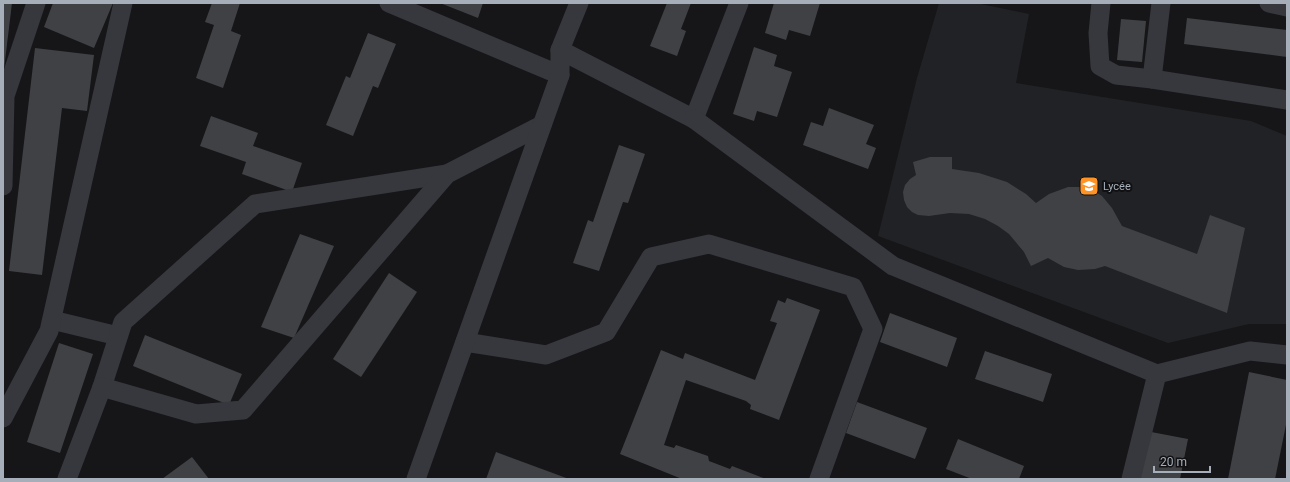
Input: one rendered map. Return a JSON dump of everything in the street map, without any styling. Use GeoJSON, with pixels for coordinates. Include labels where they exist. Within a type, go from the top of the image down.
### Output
{"type":"FeatureCollection","features":[{"type":"Feature","properties":{"kind":"street"},"geometry":{"type":"LineString","coordinates":[[3,186],[4,95],[36,3]]}},
{"type":"Feature","properties":{"kind":"street"},"geometry":{"type":"LineString","coordinates":[[3,418],[49,331],[123,3]]}},
{"type":"Feature","properties":{"kind":"street"},"geometry":{"type":"LineString","coordinates":[[390,3],[560,75]]}},
{"type":"Feature","properties":{"kind":"street"},"geometry":{"type":"LineString","coordinates":[[416,479],[560,75],[560,50],[579,3]]}},
{"type":"Feature","properties":{"kind":"street"},"geometry":{"type":"LineString","coordinates":[[694,119],[739,3]]}},
{"type":"Feature","properties":{"kind":"street"},"geometry":{"type":"LineString","coordinates":[[1101,3],[1098,33],[1100,66],[1116,75],[1152,79],[1287,100]]}},
{"type":"Feature","properties":{"kind":"street"},"geometry":{"type":"LineString","coordinates":[[1152,79],[1161,3]]}},
{"type":"Feature","properties":{"kind":"street"},"geometry":{"type":"LineString","coordinates":[[1269,3],[1287,7]]}},
{"type":"Feature","properties":{"kind":"street"},"geometry":{"type":"LineString","coordinates":[[560,50],[694,119],[893,266],[1156,374],[1250,351],[1287,355]]}},
{"type":"Feature","properties":{"kind":"street"},"geometry":{"type":"LineString","coordinates":[[69,476],[102,387],[123,322],[255,204],[447,174],[542,125]]}},
{"type":"Feature","properties":{"kind":"street"},"geometry":{"type":"LineString","coordinates":[[102,387],[196,414],[243,410],[447,174]]}},
{"type":"Feature","properties":{"kind":"street"},"geometry":{"type":"LineString","coordinates":[[465,342],[546,355],[606,332],[651,257],[709,244],[852,288],[873,329],[819,479]]}},
{"type":"Feature","properties":{"kind":"street"},"geometry":{"type":"LineString","coordinates":[[52,320],[118,336]]}},
{"type":"Feature","properties":{"kind":"street"},"geometry":{"type":"LineString","coordinates":[[1130,479],[1156,374]]}},
{"type":"Feature","properties":{"kind":"shaded area","name":"Lycée"},"geometry":{"type":"Polygon","coordinates":[[[939,3],[976,3],[1029,14],[1016,83],[1251,121],[1287,136],[1287,324],[1249,324],[1168,343],[878,236],[917,78],[939,3]]]}},
{"type":"Feature","properties":{"kind":"building"},"geometry":{"type":"Polygon","coordinates":[[[3,3],[12,3],[4,69],[3,69],[3,3]]]}},
{"type":"Feature","properties":{"kind":"building"},"geometry":{"type":"Polygon","coordinates":[[[53,3],[113,3],[94,48],[44,27],[53,3]]]}},
{"type":"Feature","properties":{"kind":"building"},"geometry":{"type":"Polygon","coordinates":[[[212,3],[240,3],[231,31],[241,35],[223,88],[196,78],[214,25],[205,22],[212,3]]]}},
{"type":"Feature","properties":{"kind":"building"},"geometry":{"type":"Polygon","coordinates":[[[440,3],[483,3],[478,18],[440,3]]]}},
{"type":"Feature","properties":{"kind":"building"},"geometry":{"type":"Polygon","coordinates":[[[667,3],[691,3],[681,29],[686,31],[677,56],[650,46],[667,3]]]}},
{"type":"Feature","properties":{"kind":"building"},"geometry":{"type":"Polygon","coordinates":[[[774,3],[820,3],[810,36],[789,30],[786,40],[765,33],[774,3]]]}},
{"type":"Feature","properties":{"kind":"building"},"geometry":{"type":"Polygon","coordinates":[[[1187,18],[1287,30],[1287,57],[1184,44],[1187,18]]]}},
{"type":"Feature","properties":{"kind":"building"},"geometry":{"type":"Polygon","coordinates":[[[1121,19],[1146,21],[1142,62],[1117,60],[1121,19]]]}},
{"type":"Feature","properties":{"kind":"building"},"geometry":{"type":"Polygon","coordinates":[[[368,33],[396,44],[378,88],[373,86],[353,136],[326,125],[346,76],[350,78],[368,33]]]}},
{"type":"Feature","properties":{"kind":"building"},"geometry":{"type":"Polygon","coordinates":[[[754,47],[777,55],[774,66],[792,72],[777,117],[757,111],[754,121],[733,114],[754,47]]]}},
{"type":"Feature","properties":{"kind":"building"},"geometry":{"type":"Polygon","coordinates":[[[35,48],[94,55],[87,111],[62,108],[42,275],[9,271],[35,48]]]}},
{"type":"Feature","properties":{"kind":"building"},"geometry":{"type":"Polygon","coordinates":[[[829,108],[874,125],[866,144],[876,148],[868,169],[803,145],[811,122],[823,126],[829,108]]]}},
{"type":"Feature","properties":{"kind":"building"},"geometry":{"type":"Polygon","coordinates":[[[211,116],[258,133],[253,146],[302,163],[292,192],[242,174],[246,162],[200,146],[211,116]]]}},
{"type":"Feature","properties":{"kind":"building"},"geometry":{"type":"Polygon","coordinates":[[[619,145],[645,154],[628,203],[623,202],[599,271],[573,263],[588,220],[593,222],[619,145]]]}},
{"type":"Feature","properties":{"kind":"building"},"geometry":{"type":"Polygon","coordinates":[[[930,157],[952,157],[952,169],[979,173],[1007,182],[1026,194],[1036,203],[1049,194],[1068,187],[1091,189],[1102,196],[1112,208],[1122,226],[1197,254],[1210,215],[1245,228],[1227,313],[1105,266],[1095,269],[1078,270],[1064,267],[1048,258],[1031,266],[1024,252],[1009,234],[985,219],[969,214],[950,213],[929,216],[918,215],[912,212],[907,207],[904,200],[903,192],[905,185],[916,175],[913,162],[930,157]]]}},
{"type":"Feature","properties":{"kind":"building"},"geometry":{"type":"Polygon","coordinates":[[[300,234],[334,246],[294,338],[261,327],[300,234]]]}},
{"type":"Feature","properties":{"kind":"building"},"geometry":{"type":"Polygon","coordinates":[[[389,273],[417,292],[361,377],[333,359],[389,273]]]}},
{"type":"Feature","properties":{"kind":"building"},"geometry":{"type":"Polygon","coordinates":[[[787,298],[820,310],[779,420],[750,409],[751,405],[746,401],[686,380],[664,445],[674,448],[676,445],[708,456],[709,461],[730,469],[732,466],[766,479],[682,479],[620,454],[661,350],[683,359],[685,353],[755,380],[777,323],[770,321],[778,300],[785,303],[787,298]]]}},
{"type":"Feature","properties":{"kind":"building"},"geometry":{"type":"Polygon","coordinates":[[[890,313],[957,338],[947,367],[880,342],[890,313]]]}},
{"type":"Feature","properties":{"kind":"building"},"geometry":{"type":"Polygon","coordinates":[[[145,335],[242,374],[229,405],[133,366],[145,335]]]}},
{"type":"Feature","properties":{"kind":"building"},"geometry":{"type":"Polygon","coordinates":[[[59,343],[93,354],[60,453],[27,442],[59,343]]]}},
{"type":"Feature","properties":{"kind":"building"},"geometry":{"type":"Polygon","coordinates":[[[985,351],[1052,374],[1043,402],[975,379],[985,351]]]}},
{"type":"Feature","properties":{"kind":"building"},"geometry":{"type":"Polygon","coordinates":[[[1249,372],[1287,380],[1287,420],[1275,479],[1228,479],[1249,372]]]}},
{"type":"Feature","properties":{"kind":"building"},"geometry":{"type":"Polygon","coordinates":[[[857,402],[927,428],[915,459],[846,433],[857,402]]]}},
{"type":"Feature","properties":{"kind":"building"},"geometry":{"type":"Polygon","coordinates":[[[1146,431],[1188,439],[1180,479],[1137,479],[1146,431]]]}},
{"type":"Feature","properties":{"kind":"building"},"geometry":{"type":"Polygon","coordinates":[[[958,439],[1024,466],[1019,479],[972,479],[946,469],[958,439]]]}},
{"type":"Feature","properties":{"kind":"building"},"geometry":{"type":"Polygon","coordinates":[[[496,452],[569,479],[486,479],[496,452]]]}},
{"type":"Feature","properties":{"kind":"building"},"geometry":{"type":"Polygon","coordinates":[[[192,457],[209,479],[162,479],[192,457]]]}},
{"type":"Feature","properties":{"kind":"place","name":"Lycée"},"geometry":{"type":"Point","coordinates":[1089,186]}}]}
